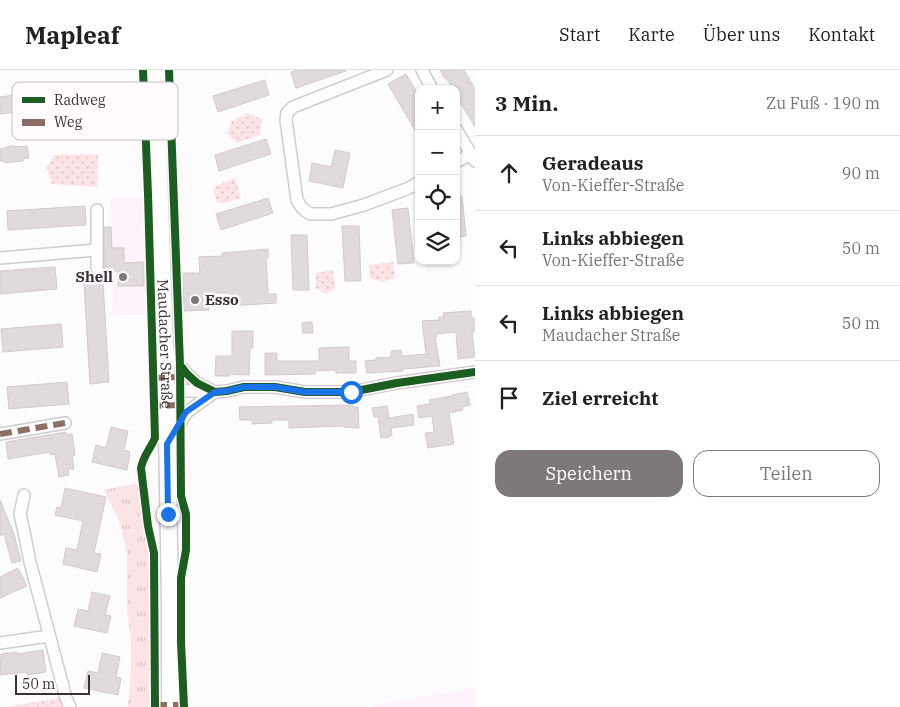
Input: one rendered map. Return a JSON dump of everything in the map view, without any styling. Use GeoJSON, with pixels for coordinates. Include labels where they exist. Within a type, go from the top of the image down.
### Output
{"type":"FeatureCollection","features":[{"type":"Feature","properties":{"kind":"main road","name":"Maudacher Straße"},"geometry":{"type":"LineString","coordinates":[[158,140],[166,349],[170,707]]}},
{"type":"Feature","properties":{"kind":"street"},"geometry":{"type":"LineString","coordinates":[[387,70],[293,107],[287,112],[286,120],[297,200],[302,208],[310,214],[331,214],[364,205],[415,184]]}},
{"type":"Feature","properties":{"kind":"street"},"geometry":{"type":"LineString","coordinates":[[422,70],[430,85]]}},
{"type":"Feature","properties":{"kind":"street"},"geometry":{"type":"LineString","coordinates":[[457,130],[473,158],[460,161]]}},
{"type":"Feature","properties":{"kind":"street"},"geometry":{"type":"LineString","coordinates":[[96,210],[97,268]]}},
{"type":"Feature","properties":{"kind":"street"},"geometry":{"type":"LineString","coordinates":[[0,258],[96,250]]}},
{"type":"Feature","properties":{"kind":"street"},"geometry":{"type":"LineString","coordinates":[[166,349],[192,379],[215,392]]}},
{"type":"Feature","properties":{"kind":"street"},"geometry":{"type":"LineString","coordinates":[[166,390],[215,392],[244,387],[275,387],[305,392],[351,392],[397,383],[475,372]]}},
{"type":"Feature","properties":{"kind":"street"},"geometry":{"type":"LineString","coordinates":[[167,444],[186,412],[215,392]]}},
{"type":"Feature","properties":{"kind":"street"},"geometry":{"type":"LineString","coordinates":[[0,434],[65,423]]}},
{"type":"Feature","properties":{"kind":"street"},"geometry":{"type":"LineString","coordinates":[[24,494],[20,514],[30,562],[70,707]]}},
{"type":"Feature","properties":{"kind":"street"},"geometry":{"type":"LineString","coordinates":[[0,643],[49,636]]}},
{"type":"Feature","properties":{"kind":"shaded area"},"geometry":{"type":"Polygon","coordinates":[[[111,198],[144,198],[146,315],[113,315],[111,198]]]}},
{"type":"Feature","properties":{"kind":"shaded area"},"geometry":{"type":"Polygon","coordinates":[[[475,687],[475,707],[366,707],[475,687]]]}},
{"type":"Feature","properties":{"kind":"green space"},"geometry":{"type":"Polygon","coordinates":[[[247,113],[262,119],[260,135],[237,143],[227,134],[232,121],[247,113]]]}},
{"type":"Feature","properties":{"kind":"green space"},"geometry":{"type":"Polygon","coordinates":[[[98,154],[97,187],[52,184],[47,168],[54,155],[98,154]]]}},
{"type":"Feature","properties":{"kind":"green space"},"geometry":{"type":"Polygon","coordinates":[[[235,177],[241,198],[217,203],[213,188],[235,177]]]}},
{"type":"Feature","properties":{"kind":"green space"},"geometry":{"type":"Polygon","coordinates":[[[393,262],[395,278],[382,282],[370,278],[369,265],[393,262]]]}},
{"type":"Feature","properties":{"kind":"green space"},"geometry":{"type":"Polygon","coordinates":[[[333,270],[335,289],[326,294],[316,288],[316,273],[333,270]]]}},
{"type":"Feature","properties":{"kind":"green space"},"geometry":{"type":"Polygon","coordinates":[[[139,483],[144,525],[147,529],[151,552],[152,707],[128,707],[131,642],[127,609],[127,552],[120,523],[104,490],[139,483]]]}},
{"type":"Feature","properties":{"kind":"green space"},"geometry":{"type":"Polygon","coordinates":[[[60,698],[63,707],[6,707],[60,698]]]}},
{"type":"Feature","properties":{"kind":"building"},"geometry":{"type":"Polygon","coordinates":[[[297,70],[346,71],[296,88],[291,72],[297,70]]]}},
{"type":"Feature","properties":{"kind":"building"},"geometry":{"type":"Polygon","coordinates":[[[440,70],[464,70],[475,89],[475,127],[460,102],[460,85],[450,85],[440,70]]]}},
{"type":"Feature","properties":{"kind":"building"},"geometry":{"type":"Polygon","coordinates":[[[406,74],[415,89],[415,130],[388,84],[406,74]]]}},
{"type":"Feature","properties":{"kind":"building"},"geometry":{"type":"Polygon","coordinates":[[[265,80],[269,95],[218,112],[213,96],[265,80]]]}},
{"type":"Feature","properties":{"kind":"building"},"geometry":{"type":"Polygon","coordinates":[[[12,95],[12,113],[0,114],[0,97],[12,95]]]}},
{"type":"Feature","properties":{"kind":"building"},"geometry":{"type":"Polygon","coordinates":[[[266,139],[271,154],[219,171],[215,155],[266,139]]]}},
{"type":"Feature","properties":{"kind":"building"},"geometry":{"type":"Polygon","coordinates":[[[10,146],[27,146],[29,158],[23,159],[23,161],[5,163],[0,161],[0,149],[10,146]]]}},
{"type":"Feature","properties":{"kind":"building"},"geometry":{"type":"Polygon","coordinates":[[[335,150],[350,153],[343,188],[309,181],[312,163],[331,167],[335,150]]]}},
{"type":"Feature","properties":{"kind":"building"},"geometry":{"type":"Polygon","coordinates":[[[460,196],[462,196],[466,236],[460,237],[460,196]]]}},
{"type":"Feature","properties":{"kind":"building"},"geometry":{"type":"Polygon","coordinates":[[[268,198],[273,213],[221,230],[216,214],[268,198]]]}},
{"type":"Feature","properties":{"kind":"building"},"geometry":{"type":"Polygon","coordinates":[[[85,206],[86,225],[8,230],[7,211],[85,206]]]}},
{"type":"Feature","properties":{"kind":"building"},"geometry":{"type":"Polygon","coordinates":[[[408,208],[414,263],[398,264],[392,210],[408,208]]]}},
{"type":"Feature","properties":{"kind":"building"},"geometry":{"type":"Polygon","coordinates":[[[342,226],[359,226],[361,281],[345,281],[342,226]]]}},
{"type":"Feature","properties":{"kind":"building"},"geometry":{"type":"Polygon","coordinates":[[[104,227],[111,227],[112,248],[124,248],[124,263],[144,262],[144,286],[118,286],[118,271],[104,271],[104,227]]]}},
{"type":"Feature","properties":{"kind":"building"},"geometry":{"type":"Polygon","coordinates":[[[291,235],[307,235],[309,290],[293,290],[291,235]]]}},
{"type":"Feature","properties":{"kind":"building"},"geometry":{"type":"Polygon","coordinates":[[[268,249],[268,258],[266,258],[268,294],[276,294],[276,303],[230,306],[230,293],[208,293],[209,310],[184,311],[183,273],[200,273],[199,257],[222,256],[222,253],[268,249]]]}},
{"type":"Feature","properties":{"kind":"building"},"geometry":{"type":"Polygon","coordinates":[[[55,267],[57,289],[0,294],[0,271],[55,267]]]}},
{"type":"Feature","properties":{"kind":"building"},"geometry":{"type":"Polygon","coordinates":[[[103,282],[109,382],[90,384],[84,284],[103,282]]]}},
{"type":"Feature","properties":{"kind":"building"},"geometry":{"type":"Polygon","coordinates":[[[471,311],[471,318],[475,318],[475,331],[472,332],[475,357],[458,359],[456,332],[436,334],[440,366],[367,373],[365,361],[391,357],[391,351],[401,350],[402,356],[426,354],[422,321],[439,320],[439,317],[444,317],[443,313],[471,311]]]}},
{"type":"Feature","properties":{"kind":"building"},"geometry":{"type":"Polygon","coordinates":[[[312,322],[313,333],[303,333],[302,323],[312,322]]]}},
{"type":"Feature","properties":{"kind":"building"},"geometry":{"type":"Polygon","coordinates":[[[61,324],[63,347],[3,352],[1,329],[61,324]]]}},
{"type":"Feature","properties":{"kind":"building"},"geometry":{"type":"Polygon","coordinates":[[[232,331],[253,331],[253,348],[250,348],[249,375],[230,374],[230,376],[215,376],[216,356],[232,356],[232,331]]]}},
{"type":"Feature","properties":{"kind":"building"},"geometry":{"type":"Polygon","coordinates":[[[349,347],[349,361],[356,361],[356,373],[336,373],[336,370],[315,371],[315,374],[265,375],[265,353],[277,353],[277,361],[319,361],[319,348],[349,347]]]}},
{"type":"Feature","properties":{"kind":"building"},"geometry":{"type":"Polygon","coordinates":[[[67,382],[69,404],[9,409],[7,387],[67,382]]]}},
{"type":"Feature","properties":{"kind":"building"},"geometry":{"type":"Polygon","coordinates":[[[467,392],[470,405],[462,407],[463,410],[449,413],[454,444],[428,448],[425,433],[434,432],[432,416],[419,418],[417,406],[430,404],[429,400],[467,392]]]}},
{"type":"Feature","properties":{"kind":"building"},"geometry":{"type":"Polygon","coordinates":[[[353,405],[353,407],[358,407],[359,428],[344,426],[289,428],[289,420],[272,420],[272,423],[252,424],[252,420],[240,420],[239,407],[353,405]]]}},
{"type":"Feature","properties":{"kind":"building"},"geometry":{"type":"Polygon","coordinates":[[[387,406],[389,418],[413,414],[414,425],[391,428],[392,435],[390,437],[381,438],[378,416],[374,417],[372,408],[387,406]]]}},
{"type":"Feature","properties":{"kind":"building"},"geometry":{"type":"Polygon","coordinates":[[[111,427],[128,431],[124,450],[130,452],[127,470],[92,462],[96,445],[106,448],[111,427]]]}},
{"type":"Feature","properties":{"kind":"building"},"geometry":{"type":"Polygon","coordinates":[[[66,432],[66,435],[72,434],[75,455],[72,456],[74,469],[68,469],[69,475],[59,477],[55,454],[50,455],[50,452],[8,459],[6,442],[66,432]]]}},
{"type":"Feature","properties":{"kind":"building"},"geometry":{"type":"Polygon","coordinates":[[[65,488],[106,497],[94,553],[101,554],[97,572],[63,564],[66,548],[77,550],[83,521],[55,515],[57,507],[61,508],[65,488]]]}},
{"type":"Feature","properties":{"kind":"building"},"geometry":{"type":"Polygon","coordinates":[[[0,500],[14,534],[21,561],[12,563],[4,534],[0,536],[0,500]]]}},
{"type":"Feature","properties":{"kind":"building"},"geometry":{"type":"Polygon","coordinates":[[[18,568],[27,586],[0,598],[0,577],[18,568]]]}},
{"type":"Feature","properties":{"kind":"building"},"geometry":{"type":"Polygon","coordinates":[[[92,592],[110,596],[105,615],[111,616],[107,633],[74,626],[78,609],[88,611],[92,592]]]}},
{"type":"Feature","properties":{"kind":"building"},"geometry":{"type":"Polygon","coordinates":[[[43,650],[46,672],[27,675],[27,672],[0,675],[1,654],[17,652],[17,654],[43,650]]]}},
{"type":"Feature","properties":{"kind":"building"},"geometry":{"type":"Polygon","coordinates":[[[102,653],[120,657],[116,677],[121,678],[118,695],[84,688],[88,671],[98,673],[102,653]]]}},
{"type":"Feature","properties":{"kind":"marked path"},"geometry":{"type":"LineString","coordinates":[[153,378],[183,376]]}},
{"type":"Feature","properties":{"kind":"marked path"},"geometry":{"type":"LineString","coordinates":[[154,401],[154,406],[180,405],[183,408]]}},
{"type":"Feature","properties":{"kind":"marked path"},"geometry":{"type":"LineString","coordinates":[[0,434],[65,423]]}},
{"type":"Feature","properties":{"kind":"marked path"},"geometry":{"type":"LineString","coordinates":[[155,705],[184,705]]}},
{"type":"Feature","properties":{"kind":"cycle path"},"geometry":{"type":"LineString","coordinates":[[143,70],[143,82]]}},
{"type":"Feature","properties":{"kind":"cycle path"},"geometry":{"type":"LineString","coordinates":[[169,70],[169,82]]}},
{"type":"Feature","properties":{"kind":"cycle path"},"geometry":{"type":"LineString","coordinates":[[146,140],[155,438],[141,468],[148,526],[154,553],[155,707]]}},
{"type":"Feature","properties":{"kind":"cycle path"},"geometry":{"type":"LineString","coordinates":[[172,140],[180,365],[181,496],[186,514],[186,550],[181,578],[184,707]]}},
{"type":"Feature","properties":{"kind":"cycle path"},"geometry":{"type":"LineString","coordinates":[[180,365],[197,383],[215,392],[244,387],[275,387],[305,392],[351,392],[397,383],[475,372]]}},
{"type":"Feature","properties":{"kind":"place","name":"Shell"},"geometry":{"type":"Point","coordinates":[123,277]}},
{"type":"Feature","properties":{"kind":"place","name":"Esso"},"geometry":{"type":"Point","coordinates":[195,300]}},
{"type":"Feature","properties":{"kind":"route"},"geometry":{"type":"LineString","coordinates":[[168,514],[167,444],[186,412],[215,392],[244,387],[275,387],[305,392],[351,392]]}}]}
